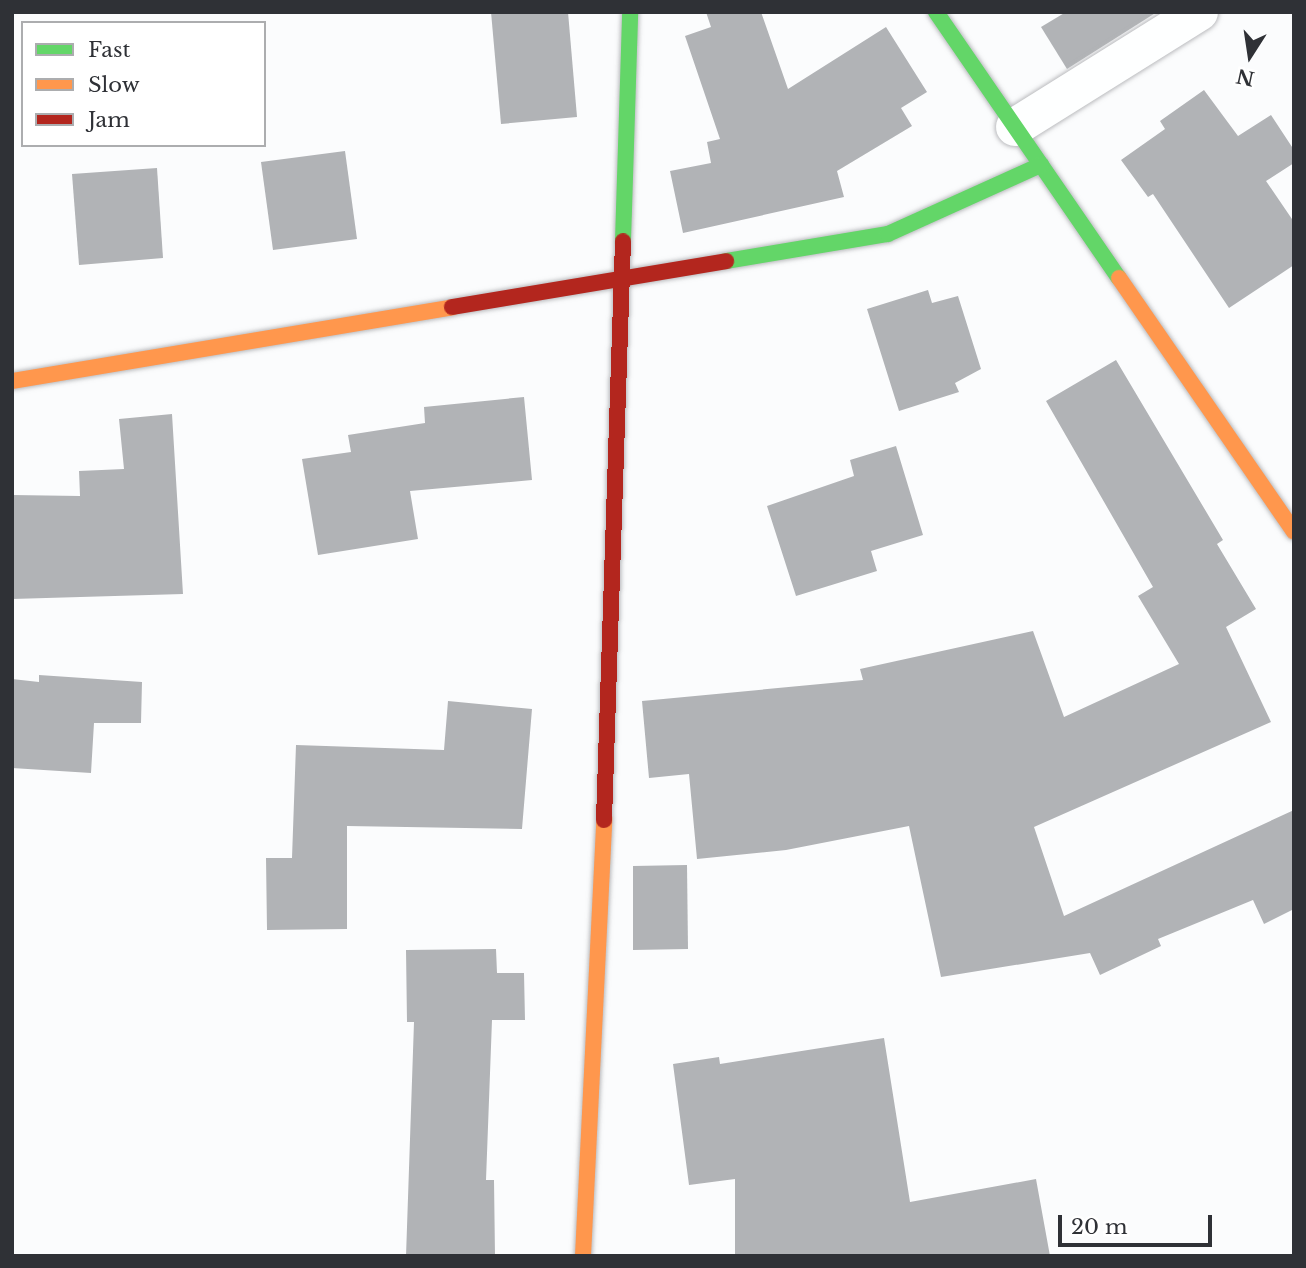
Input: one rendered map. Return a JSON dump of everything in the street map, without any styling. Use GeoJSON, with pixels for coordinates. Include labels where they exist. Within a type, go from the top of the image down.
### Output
{"type":"FeatureCollection","features":[{"type":"Feature","properties":{"kind":"street"},"geometry":{"type":"LineString","coordinates":[[583,1256],[595,1083],[625,279],[630,12]]}},
{"type":"Feature","properties":{"kind":"street"},"geometry":{"type":"LineString","coordinates":[[936,12],[1294,532]]}},
{"type":"Feature","properties":{"kind":"street"},"geometry":{"type":"LineString","coordinates":[[1015,127],[1199,12]]}},
{"type":"Feature","properties":{"kind":"street"},"geometry":{"type":"LineString","coordinates":[[12,382],[888,234],[1041,165]]}},
{"type":"Feature","properties":{"kind":"building"},"geometry":{"type":"Polygon","coordinates":[[[491,12],[568,12],[577,117],[501,124],[491,12]]]}},
{"type":"Feature","properties":{"kind":"building"},"geometry":{"type":"Polygon","coordinates":[[[706,12],[761,12],[788,89],[886,27],[927,92],[901,108],[912,126],[837,171],[844,197],[683,233],[670,171],[711,163],[707,142],[720,139],[685,36],[711,27],[706,12]]]}},
{"type":"Feature","properties":{"kind":"building"},"geometry":{"type":"Polygon","coordinates":[[[1066,12],[1157,12],[1067,69],[1041,27],[1066,12]]]}},
{"type":"Feature","properties":{"kind":"building"},"geometry":{"type":"Polygon","coordinates":[[[1204,90],[1238,136],[1271,115],[1294,150],[1294,163],[1266,181],[1294,222],[1294,265],[1229,308],[1153,194],[1148,197],[1121,160],[1165,129],[1160,121],[1204,90]]]}},
{"type":"Feature","properties":{"kind":"building"},"geometry":{"type":"Polygon","coordinates":[[[345,151],[357,239],[273,250],[261,162],[345,151]]]}},
{"type":"Feature","properties":{"kind":"building"},"geometry":{"type":"Polygon","coordinates":[[[157,168],[163,258],[79,265],[72,174],[157,168]]]}},
{"type":"Feature","properties":{"kind":"building"},"geometry":{"type":"Polygon","coordinates":[[[928,290],[932,303],[958,296],[981,369],[955,383],[959,392],[899,411],[867,309],[928,290]]]}},
{"type":"Feature","properties":{"kind":"building"},"geometry":{"type":"Polygon","coordinates":[[[1116,360],[1223,540],[1217,544],[1256,609],[1226,627],[1271,722],[1034,827],[1064,916],[1294,810],[1294,909],[1264,924],[1253,900],[1158,939],[1161,946],[1100,975],[1090,953],[941,977],[909,826],[786,850],[697,859],[689,774],[649,778],[642,701],[863,680],[860,669],[1033,631],[1064,717],[1179,664],[1138,596],[1153,587],[1046,401],[1116,360]]]}},
{"type":"Feature","properties":{"kind":"building"},"geometry":{"type":"Polygon","coordinates":[[[524,397],[532,480],[410,491],[418,539],[318,555],[302,459],[351,452],[348,435],[425,423],[424,407],[524,397]]]}},
{"type":"Feature","properties":{"kind":"building"},"geometry":{"type":"Polygon","coordinates":[[[172,414],[183,594],[12,599],[12,495],[80,496],[79,471],[124,469],[119,419],[172,414]]]}},
{"type":"Feature","properties":{"kind":"building"},"geometry":{"type":"Polygon","coordinates":[[[896,446],[923,535],[871,551],[877,571],[796,596],[767,506],[854,476],[850,460],[896,446]]]}},
{"type":"Feature","properties":{"kind":"building"},"geometry":{"type":"Polygon","coordinates":[[[39,675],[142,682],[141,723],[94,723],[91,773],[12,768],[12,679],[39,682],[39,675]]]}},
{"type":"Feature","properties":{"kind":"building"},"geometry":{"type":"Polygon","coordinates":[[[448,701],[532,709],[522,829],[347,826],[347,929],[267,930],[266,858],[292,858],[296,745],[444,750],[448,701]]]}},
{"type":"Feature","properties":{"kind":"building"},"geometry":{"type":"Polygon","coordinates":[[[687,865],[688,949],[633,950],[633,866],[687,865]]]}},
{"type":"Feature","properties":{"kind":"building"},"geometry":{"type":"Polygon","coordinates":[[[496,949],[497,973],[524,973],[525,1020],[492,1020],[486,1180],[494,1180],[495,1256],[406,1256],[414,1022],[407,1022],[406,950],[496,949]]]}},
{"type":"Feature","properties":{"kind":"building"},"geometry":{"type":"Polygon","coordinates":[[[884,1038],[910,1202],[1036,1179],[1050,1256],[735,1256],[735,1179],[689,1185],[673,1064],[719,1057],[720,1064],[884,1038]]]}},
{"type":"Feature","properties":{"kind":"traffic: fast"},"geometry":{"type":"LineString","coordinates":[[623,241],[630,12]]}},
{"type":"Feature","properties":{"kind":"traffic: fast"},"geometry":{"type":"LineString","coordinates":[[936,12],[1119,278]]}},
{"type":"Feature","properties":{"kind":"traffic: fast"},"geometry":{"type":"LineString","coordinates":[[726,261],[888,234],[1041,165]]}},
{"type":"Feature","properties":{"kind":"traffic: slow"},"geometry":{"type":"LineString","coordinates":[[1119,278],[1294,532]]}},
{"type":"Feature","properties":{"kind":"traffic: slow"},"geometry":{"type":"LineString","coordinates":[[12,381],[452,307]]}},
{"type":"Feature","properties":{"kind":"traffic: slow"},"geometry":{"type":"LineString","coordinates":[[583,1256],[604,820]]}},
{"type":"Feature","properties":{"kind":"traffic: jam"},"geometry":{"type":"LineString","coordinates":[[604,820],[623,241]]}},
{"type":"Feature","properties":{"kind":"traffic: jam"},"geometry":{"type":"LineString","coordinates":[[452,307],[726,261]]}}]}
